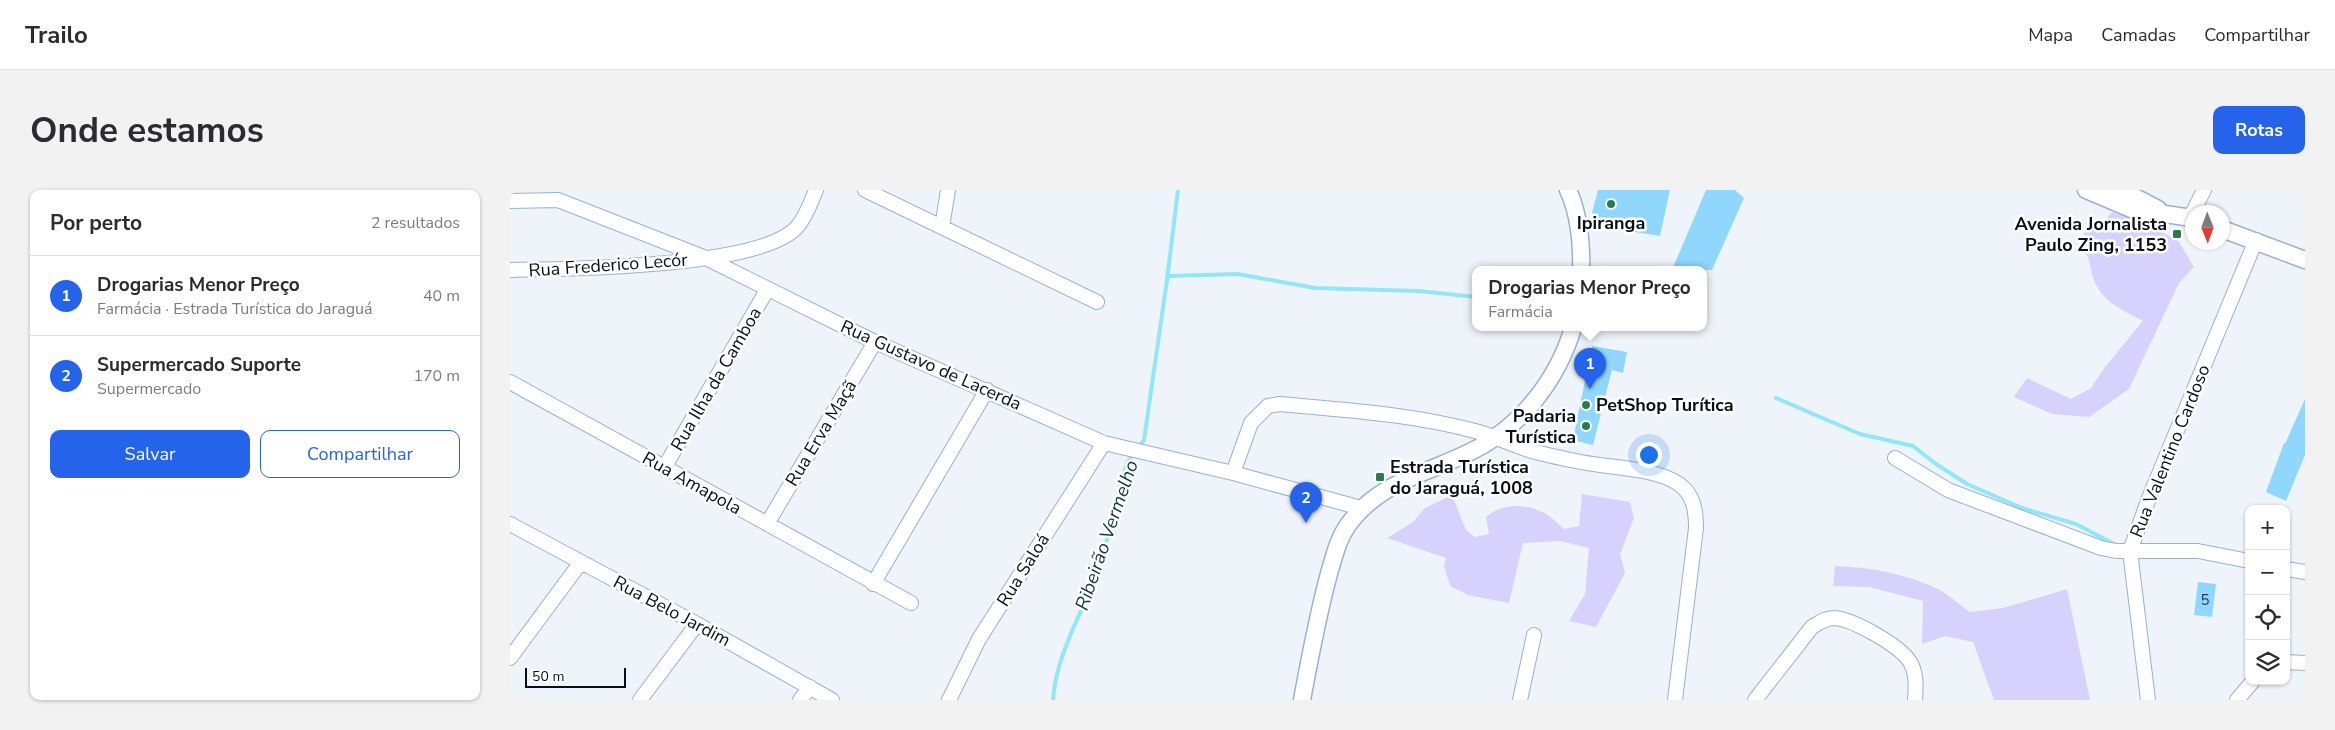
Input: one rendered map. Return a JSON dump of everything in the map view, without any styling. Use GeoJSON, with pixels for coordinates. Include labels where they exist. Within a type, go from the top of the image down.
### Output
{"type":"FeatureCollection","features":[{"type":"Feature","properties":{"kind":"main road"},"geometry":{"type":"LineString","coordinates":[[1569,191],[1576,216],[1581,266]]}},
{"type":"Feature","properties":{"kind":"main road"},"geometry":{"type":"LineString","coordinates":[[2093,193],[2137,198],[2152,204],[2164,213],[2185,217]]}},
{"type":"Feature","properties":{"kind":"main road"},"geometry":{"type":"LineString","coordinates":[[2230,231],[2305,260]]}},
{"type":"Feature","properties":{"kind":"main road"},"geometry":{"type":"LineString","coordinates":[[1302,700],[1325,586],[1338,542],[1347,526],[1361,508],[1412,475],[1469,453],[1497,438],[1534,403],[1552,378],[1572,331]]}},
{"type":"Feature","properties":{"kind":"street"},"geometry":{"type":"LineString","coordinates":[[536,190],[558,200]]}},
{"type":"Feature","properties":{"kind":"street","name":"Rua Frederico Lecór"},"geometry":{"type":"LineString","coordinates":[[510,270],[630,267],[740,252],[774,241],[796,228],[816,190]]}},
{"type":"Feature","properties":{"kind":"street"},"geometry":{"type":"LineString","coordinates":[[864,190],[1097,302]]}},
{"type":"Feature","properties":{"kind":"street"},"geometry":{"type":"LineString","coordinates":[[942,227],[948,190]]}},
{"type":"Feature","properties":{"kind":"street"},"geometry":{"type":"LineString","coordinates":[[2197,205],[2204,190]]}},
{"type":"Feature","properties":{"kind":"street","name":"Rua Gustavo de Lacerda"},"geometry":{"type":"LineString","coordinates":[[510,201],[558,200],[706,258],[767,290],[875,342],[1109,444],[1233,473],[1361,508]]}},
{"type":"Feature","properties":{"kind":"street","name":"Rua Valentino Cardoso"},"geometry":{"type":"LineString","coordinates":[[2148,700],[2130,551],[2148,498],[2256,240]]}},
{"type":"Feature","properties":{"kind":"street","name":"Rua Ilha da Camboa"},"geometry":{"type":"LineString","coordinates":[[664,468],[767,290]]}},
{"type":"Feature","properties":{"kind":"street","name":"Rua Erva Maçã"},"geometry":{"type":"LineString","coordinates":[[767,524],[875,342]]}},
{"type":"Feature","properties":{"kind":"street","name":"Rua Amapola"},"geometry":{"type":"LineString","coordinates":[[510,382],[873,584],[911,603]]}},
{"type":"Feature","properties":{"kind":"street"},"geometry":{"type":"LineString","coordinates":[[873,584],[987,390]]}},
{"type":"Feature","properties":{"kind":"street"},"geometry":{"type":"LineString","coordinates":[[1233,473],[1251,423],[1268,406],[1280,404],[1431,421],[1476,431],[1532,451],[1578,462],[1629,469],[1662,477],[1679,484],[1689,495],[1695,508],[1696,528],[1675,700]]}},
{"type":"Feature","properties":{"kind":"street","name":"Rua Saloá"},"geometry":{"type":"LineString","coordinates":[[949,700],[979,639],[1109,444]]}},
{"type":"Feature","properties":{"kind":"street"},"geometry":{"type":"LineString","coordinates":[[1894,458],[1948,490],[2101,548],[2130,551],[2198,552],[2245,561]]}},
{"type":"Feature","properties":{"kind":"street","name":"Rua Belo Jardim"},"geometry":{"type":"LineString","coordinates":[[510,524],[698,624],[832,700]]}},
{"type":"Feature","properties":{"kind":"street"},"geometry":{"type":"LineString","coordinates":[[510,658],[581,562]]}},
{"type":"Feature","properties":{"kind":"street"},"geometry":{"type":"LineString","coordinates":[[2290,570],[2305,572]]}},
{"type":"Feature","properties":{"kind":"street"},"geometry":{"type":"LineString","coordinates":[[1755,700],[1812,627],[1823,620],[1833,618],[1848,621],[1893,644],[1909,659],[1914,673],[1915,700]]}},
{"type":"Feature","properties":{"kind":"street"},"geometry":{"type":"LineString","coordinates":[[640,700],[698,624]]}},
{"type":"Feature","properties":{"kind":"street"},"geometry":{"type":"LineString","coordinates":[[1520,700],[1534,635]]}},
{"type":"Feature","properties":{"kind":"street"},"geometry":{"type":"LineString","coordinates":[[2290,662],[2305,663]]}},
{"type":"Feature","properties":{"kind":"street"},"geometry":{"type":"LineString","coordinates":[[2237,700],[2250,685]]}},
{"type":"Feature","properties":{"kind":"street"},"geometry":{"type":"LineString","coordinates":[[800,700],[810,687]]}},
{"type":"Feature","properties":{"kind":"shaded area"},"geometry":{"type":"Polygon","coordinates":[[[2112,212],[2149,224],[2179,242],[2194,267],[2179,283],[2129,389],[2089,417],[2052,414],[2014,397],[2027,378],[2071,399],[2091,388],[2105,367],[2143,321],[2105,298],[2095,283],[2089,259],[2079,246],[2087,227],[2097,231],[2112,212]]]}},
{"type":"Feature","properties":{"kind":"shaded area"},"geometry":{"type":"Polygon","coordinates":[[[1582,494],[1630,502],[1634,518],[1620,554],[1625,573],[1596,627],[1569,621],[1585,594],[1589,548],[1560,541],[1523,543],[1509,603],[1468,595],[1450,586],[1444,566],[1446,558],[1387,538],[1413,522],[1425,508],[1452,495],[1466,530],[1475,537],[1489,534],[1486,517],[1499,509],[1513,506],[1528,507],[1542,512],[1551,517],[1564,529],[1579,526],[1582,494]]]}},
{"type":"Feature","properties":{"kind":"shaded area"},"geometry":{"type":"Polygon","coordinates":[[[1835,566],[1875,570],[1913,579],[1938,589],[1970,612],[2003,608],[2067,589],[2090,700],[1994,700],[1973,642],[1945,636],[1922,644],[1923,601],[1869,587],[1833,586],[1835,566]]]}},
{"type":"Feature","properties":{"kind":"building"},"geometry":{"type":"Polygon","coordinates":[[[1598,190],[1670,190],[1660,236],[1628,231],[1628,228],[1591,217],[1598,190]]]}},
{"type":"Feature","properties":{"kind":"building"},"geometry":{"type":"Polygon","coordinates":[[[1706,190],[1735,190],[1744,198],[1712,270],[1707,270],[1707,266],[1674,266],[1706,190]]]}},
{"type":"Feature","properties":{"kind":"building"},"geometry":{"type":"Polygon","coordinates":[[[1592,346],[1627,352],[1623,373],[1612,370],[1593,445],[1573,440],[1592,346]]]}},
{"type":"Feature","properties":{"kind":"building"},"geometry":{"type":"Polygon","coordinates":[[[2305,399],[2305,455],[2286,501],[2266,492],[2284,443],[2305,399]]]}},
{"type":"Feature","properties":{"kind":"building"},"geometry":{"type":"Polygon","coordinates":[[[2198,582],[2216,584],[2212,617],[2194,615],[2198,582]]]}},
{"type":"Feature","properties":{"kind":"waterway","name":"Ribeirão Vermelho"},"geometry":{"type":"LineString","coordinates":[[1137,449],[1144,440],[1178,190]]}},
{"type":"Feature","properties":{"kind":"waterway"},"geometry":{"type":"LineString","coordinates":[[1167,276],[1238,274],[1315,288],[1419,291],[1472,297]]}},
{"type":"Feature","properties":{"kind":"waterway"},"geometry":{"type":"LineString","coordinates":[[1776,398],[1860,434],[1913,446],[1967,484],[2022,508],[2076,524],[2114,544]]}},
{"type":"Feature","properties":{"kind":"waterway","name":"Ribeirão Vermelho"},"geometry":{"type":"LineString","coordinates":[[1053,700],[1059,666],[1099,567],[1127,463],[1133,454]]}},
{"type":"Feature","properties":{"kind":"place","name":"Ipiranga"},"geometry":{"type":"Point","coordinates":[1611,204]}},
{"type":"Feature","properties":{"kind":"place","name":"Avenida Jornalista Paulo Zing, 1153"},"geometry":{"type":"Point","coordinates":[2177,234]}},
{"type":"Feature","properties":{"kind":"place","name":"Drogarias Menor Preço"},"geometry":{"type":"Point","coordinates":[1590,389]}},
{"type":"Feature","properties":{"kind":"place","name":"PetShop Turítica"},"geometry":{"type":"Point","coordinates":[1586,405]}},
{"type":"Feature","properties":{"kind":"place","name":"Padaria Turística"},"geometry":{"type":"Point","coordinates":[1586,426]}},
{"type":"Feature","properties":{"kind":"place","name":"Estrada Turística do Jaraguá, 1008"},"geometry":{"type":"Point","coordinates":[1380,477]}},
{"type":"Feature","properties":{"kind":"place","name":"Supermercado Suporte"},"geometry":{"type":"Point","coordinates":[1306,523]}}]}
